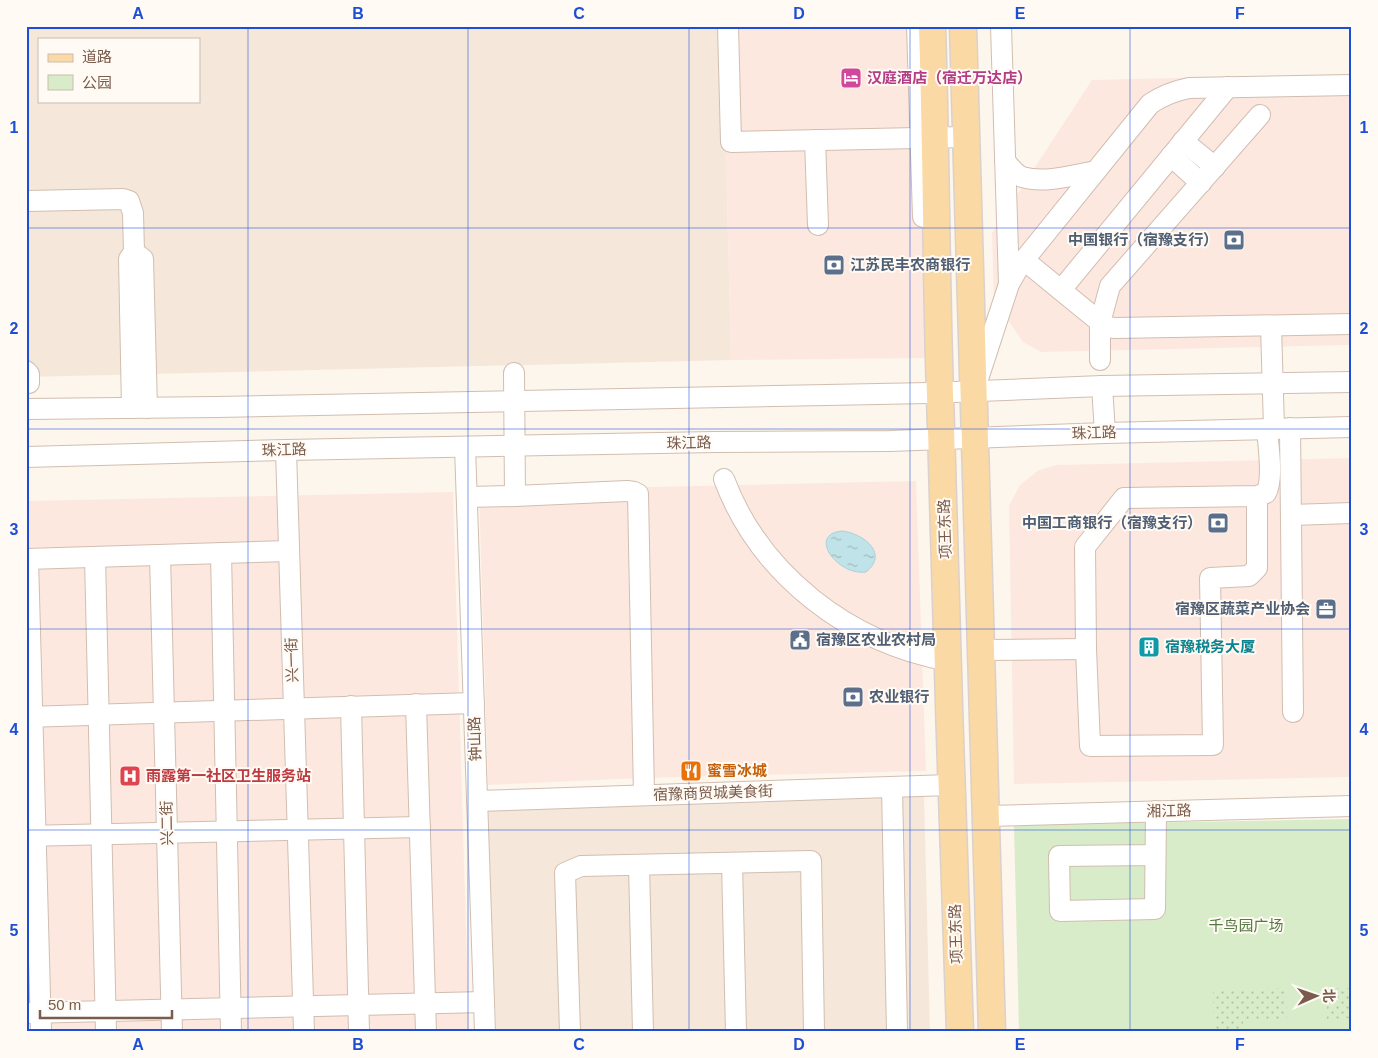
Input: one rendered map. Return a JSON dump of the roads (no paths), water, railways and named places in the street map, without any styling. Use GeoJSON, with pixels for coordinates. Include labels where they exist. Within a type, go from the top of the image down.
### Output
{"type":"FeatureCollection","features":[{"type":"Feature","properties":{"kind":"main road","name":"项王东路"},"geometry":{"type":"LineString","coordinates":[[932,26],[928,138],[934,393],[948,661],[950,785],[960,1032]]}},
{"type":"Feature","properties":{"kind":"main road"},"geometry":{"type":"LineString","coordinates":[[963,26],[992,1032]]}},
{"type":"Feature","properties":{"kind":"street"},"geometry":{"type":"LineString","coordinates":[[728,26],[731,142],[966,137]]}},
{"type":"Feature","properties":{"kind":"street"},"geometry":{"type":"LineString","coordinates":[[917,26],[928,138]]}},
{"type":"Feature","properties":{"kind":"street"},"geometry":{"type":"LineString","coordinates":[[1001,26],[1009,284]]}},
{"type":"Feature","properties":{"kind":"street"},"geometry":{"type":"LineString","coordinates":[[974,392],[1009,284],[1024,260],[1150,104],[1161,96],[1175,90],[1189,88],[1352,85]]}},
{"type":"Feature","properties":{"kind":"street"},"geometry":{"type":"LineString","coordinates":[[1060,290],[1228,87]]}},
{"type":"Feature","properties":{"kind":"street"},"geometry":{"type":"LineString","coordinates":[[1100,360],[1100,323],[1110,286],[1260,115]]}},
{"type":"Feature","properties":{"kind":"street"},"geometry":{"type":"LineString","coordinates":[[815,140],[818,225]]}},
{"type":"Feature","properties":{"kind":"street"},"geometry":{"type":"LineString","coordinates":[[1184,140],[1215,167]]}},
{"type":"Feature","properties":{"kind":"street"},"geometry":{"type":"LineString","coordinates":[[1171,156],[1201,183]]}},
{"type":"Feature","properties":{"kind":"street"},"geometry":{"type":"LineString","coordinates":[[1005,161],[1013,171],[1021,176],[1036,179],[1057,178],[1096,171]]}},
{"type":"Feature","properties":{"kind":"street"},"geometry":{"type":"LineString","coordinates":[[26,202],[123,199],[129,201],[133,213],[134,252],[143,259],[140,408]]}},
{"type":"Feature","properties":{"kind":"street"},"geometry":{"type":"LineString","coordinates":[[1024,260],[1106,327],[1352,324]]}},
{"type":"Feature","properties":{"kind":"street"},"geometry":{"type":"LineString","coordinates":[[1271,326],[1277,428],[1291,515],[1293,712]]}},
{"type":"Feature","properties":{"kind":"street"},"geometry":{"type":"LineString","coordinates":[[514,373],[515,496]]}},
{"type":"Feature","properties":{"kind":"street"},"geometry":{"type":"LineString","coordinates":[[26,409],[934,393],[1102,386],[1352,382]]}},
{"type":"Feature","properties":{"kind":"street"},"geometry":{"type":"LineString","coordinates":[[1102,386],[1105,433]]}},
{"type":"Feature","properties":{"kind":"street","name":"珠江路"},"geometry":{"type":"LineString","coordinates":[[26,457],[715,442],[890,441],[1352,427]]}},
{"type":"Feature","properties":{"kind":"street"},"geometry":{"type":"LineString","coordinates":[[1257,496],[1257,568],[1249,576],[1210,578],[1214,745],[1090,746],[1086,649],[1085,546],[1124,498],[1257,496],[1266,493],[1269,486],[1277,428]]}},
{"type":"Feature","properties":{"kind":"street","name":"钟山路"},"geometry":{"type":"LineString","coordinates":[[465,447],[485,1032]]}},
{"type":"Feature","properties":{"kind":"street","name":"兴一街"},"geometry":{"type":"LineString","coordinates":[[286,450],[304,1032]]}},
{"type":"Feature","properties":{"kind":"street"},"geometry":{"type":"LineString","coordinates":[[724,479],[742,520],[759,546],[815,602],[830,614],[891,646],[948,661]]}},
{"type":"Feature","properties":{"kind":"street"},"geometry":{"type":"LineString","coordinates":[[467,497],[627,491],[638,494],[644,795]]}},
{"type":"Feature","properties":{"kind":"street"},"geometry":{"type":"LineString","coordinates":[[1291,515],[1352,513]]}},
{"type":"Feature","properties":{"kind":"street"},"geometry":{"type":"LineString","coordinates":[[289,551],[27,559],[36,1019],[105,1012],[484,1002]]}},
{"type":"Feature","properties":{"kind":"street"},"geometry":{"type":"LineString","coordinates":[[221,553],[231,1032]]}},
{"type":"Feature","properties":{"kind":"street","name":"兴二街"},"geometry":{"type":"LineString","coordinates":[[160,555],[172,1032]]}},
{"type":"Feature","properties":{"kind":"street"},"geometry":{"type":"LineString","coordinates":[[94,557],[106,1032]]}},
{"type":"Feature","properties":{"kind":"street"},"geometry":{"type":"LineString","coordinates":[[982,650],[1086,649]]}},
{"type":"Feature","properties":{"kind":"street"},"geometry":{"type":"LineString","coordinates":[[30,716],[474,703]]}},
{"type":"Feature","properties":{"kind":"street"},"geometry":{"type":"LineString","coordinates":[[416,704],[426,1032]]}},
{"type":"Feature","properties":{"kind":"street"},"geometry":{"type":"LineString","coordinates":[[351,706],[359,1032]]}},
{"type":"Feature","properties":{"kind":"street","name":"宿豫商贸城美食街"},"geometry":{"type":"LineString","coordinates":[[477,801],[950,785]]}},
{"type":"Feature","properties":{"kind":"street"},"geometry":{"type":"LineString","coordinates":[[892,787],[897,1032]]}},
{"type":"Feature","properties":{"kind":"street","name":"湘江路"},"geometry":{"type":"LineString","coordinates":[[987,816],[1352,806]]}},
{"type":"Feature","properties":{"kind":"street"},"geometry":{"type":"LineString","coordinates":[[1155,855],[1059,856],[1060,911],[1155,908],[1156,811]]}},
{"type":"Feature","properties":{"kind":"street"},"geometry":{"type":"LineString","coordinates":[[32,836],[420,827]]}},
{"type":"Feature","properties":{"kind":"street"},"geometry":{"type":"LineString","coordinates":[[570,1032],[565,873],[581,866],[811,861],[814,1032]]}},
{"type":"Feature","properties":{"kind":"street"},"geometry":{"type":"LineString","coordinates":[[732,863],[736,1032]]}},
{"type":"Feature","properties":{"kind":"street"},"geometry":{"type":"LineString","coordinates":[[639,865],[643,1032]]}},
{"type":"Feature","properties":{"kind":"water"},"geometry":{"type":"Polygon","coordinates":[[[842,531],[865,540],[874,551],[873,565],[866,572],[855,572],[845,568],[836,562],[830,554],[827,539],[832,534],[842,531]]]}},
{"type":"Feature","properties":{"kind":"place","name":"汉庭酒店（宿迁万达店）"},"geometry":{"type":"Point","coordinates":[851,78]}},
{"type":"Feature","properties":{"kind":"place","name":"中国银行（宿豫支行）"},"geometry":{"type":"Point","coordinates":[1234,240]}},
{"type":"Feature","properties":{"kind":"place","name":"江苏民丰农商银行"},"geometry":{"type":"Point","coordinates":[834,265]}},
{"type":"Feature","properties":{"kind":"place","name":"中国工商银行（宿豫支行）"},"geometry":{"type":"Point","coordinates":[1218,523]}},
{"type":"Feature","properties":{"kind":"place","name":"宿豫区蔬菜产业协会"},"geometry":{"type":"Point","coordinates":[1326,609]}},
{"type":"Feature","properties":{"kind":"place","name":"宿豫区农业农村局"},"geometry":{"type":"Point","coordinates":[800,640]}},
{"type":"Feature","properties":{"kind":"place","name":"宿豫税务大厦"},"geometry":{"type":"Point","coordinates":[1149,647]}},
{"type":"Feature","properties":{"kind":"place","name":"农业银行"},"geometry":{"type":"Point","coordinates":[853,697]}},
{"type":"Feature","properties":{"kind":"place","name":"蜜雪冰城"},"geometry":{"type":"Point","coordinates":[691,771]}},
{"type":"Feature","properties":{"kind":"place","name":"雨露第一社区卫生服务站"},"geometry":{"type":"Point","coordinates":[130,776]}},
{"type":"Feature","properties":{"kind":"park label","name":"千鸟园广场"},"geometry":{"type":"Point","coordinates":[1246,926]}}]}
